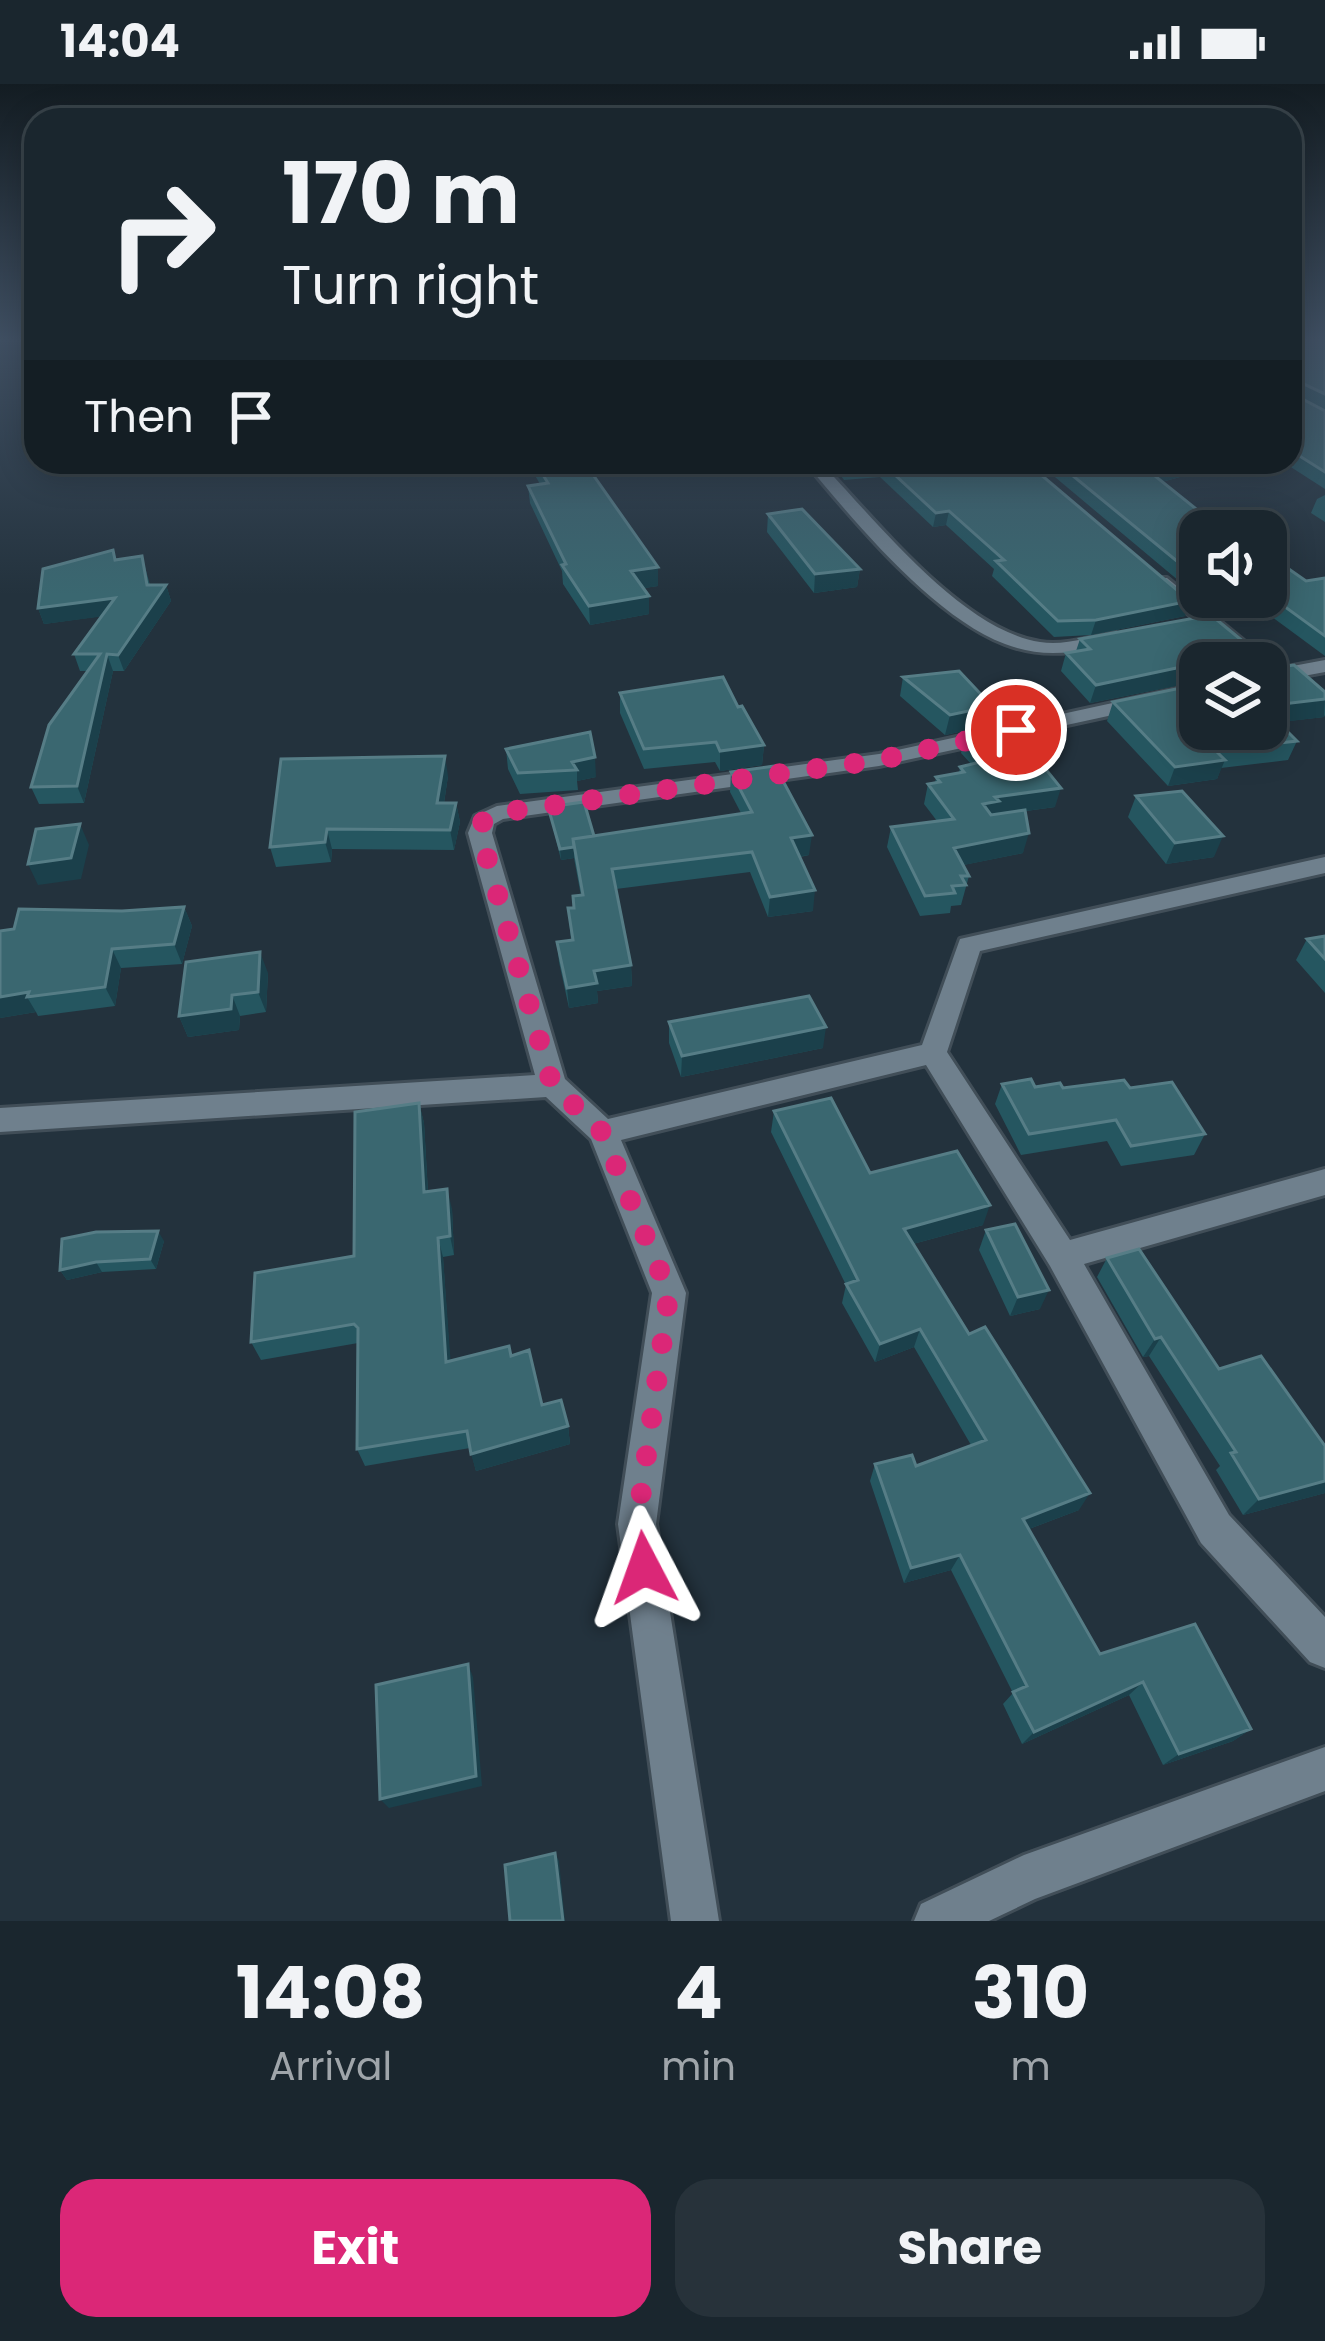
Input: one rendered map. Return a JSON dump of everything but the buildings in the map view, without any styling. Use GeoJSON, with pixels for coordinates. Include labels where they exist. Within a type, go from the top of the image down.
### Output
{"type":"FeatureCollection","features":[{"type":"Feature","properties":{"kind":"street"},"geometry":{"type":"LineString","coordinates":[[824,474],[947,600],[1004,637],[1035,647],[1059,648],[1144,633]]}},
{"type":"Feature","properties":{"kind":"street"},"geometry":{"type":"LineString","coordinates":[[1139,564],[1231,642]]}},
{"type":"Feature","properties":{"kind":"street"},"geometry":{"type":"LineString","coordinates":[[1186,626],[1207,622]]}},
{"type":"Feature","properties":{"kind":"street"},"geometry":{"type":"LineString","coordinates":[[1287,669],[1325,666]]}},
{"type":"Feature","properties":{"kind":"street"},"geometry":{"type":"LineString","coordinates":[[695,1921],[637,1524],[669,1293],[602,1132],[552,1084],[480,833],[483,821],[497,813],[879,760],[1179,695]]}},
{"type":"Feature","properties":{"kind":"street"},"geometry":{"type":"LineString","coordinates":[[933,1053],[969,945],[1325,865]]}},
{"type":"Feature","properties":{"kind":"street"},"geometry":{"type":"LineString","coordinates":[[602,1132],[933,1053]]}},
{"type":"Feature","properties":{"kind":"street"},"geometry":{"type":"LineString","coordinates":[[933,1053],[1062,1256],[1215,1529],[1325,1647]]}},
{"type":"Feature","properties":{"kind":"street"},"geometry":{"type":"LineString","coordinates":[[0,1120],[552,1084]]}},
{"type":"Feature","properties":{"kind":"street"},"geometry":{"type":"LineString","coordinates":[[1062,1256],[1325,1182]]}},
{"type":"Feature","properties":{"kind":"street"},"geometry":{"type":"LineString","coordinates":[[938,1921],[1024,1879],[1325,1769]]}},
{"type":"Feature","properties":{"kind":"route"},"geometry":{"type":"LineString","coordinates":[[644,1568],[637,1524],[669,1293],[602,1132],[552,1084],[480,833],[483,821],[497,813],[879,760],[1016,730]]}}]}
